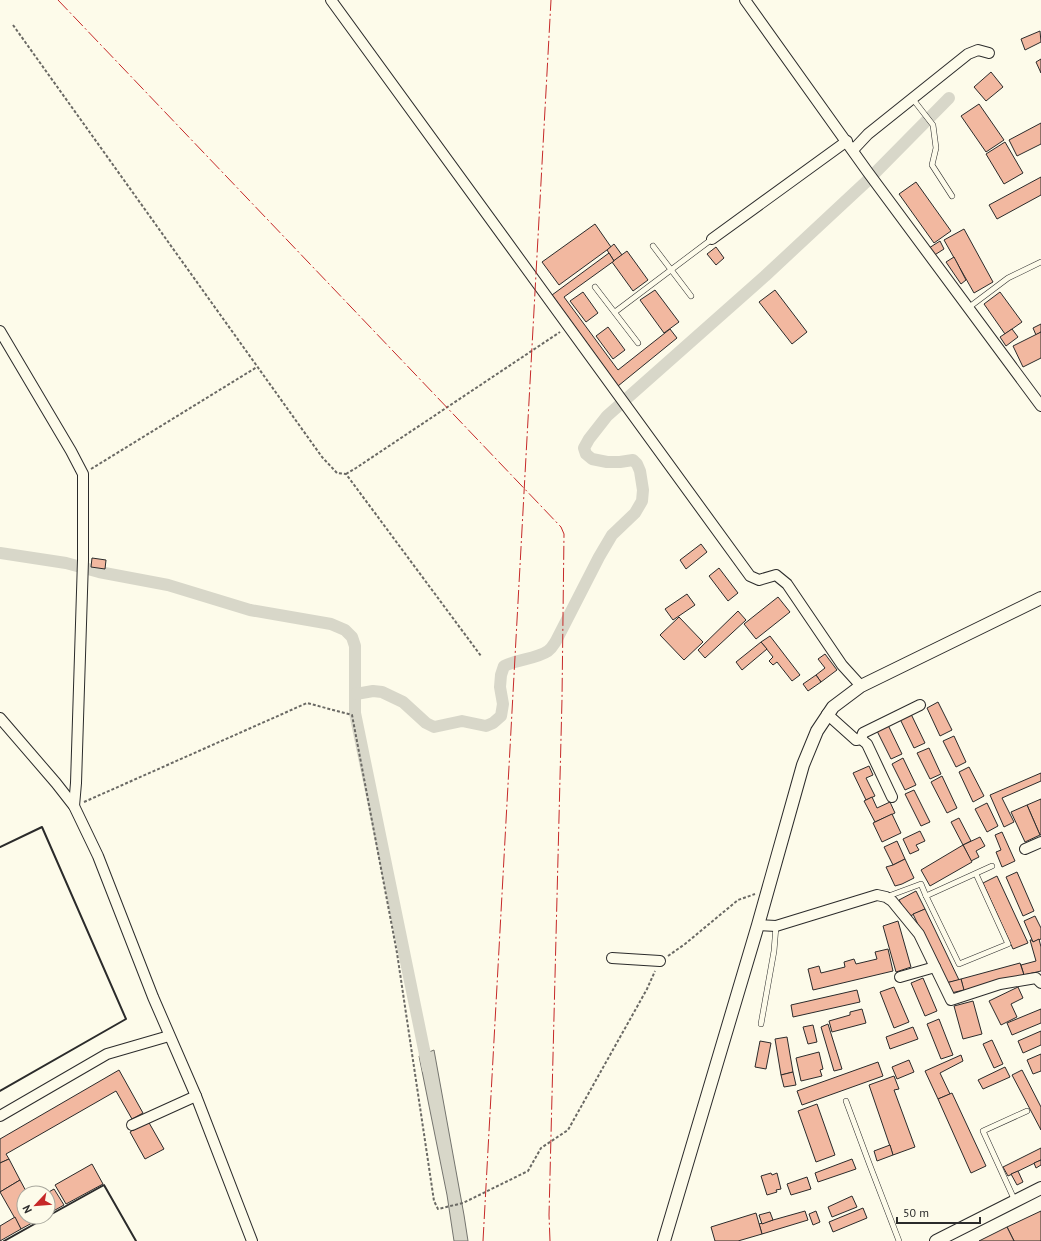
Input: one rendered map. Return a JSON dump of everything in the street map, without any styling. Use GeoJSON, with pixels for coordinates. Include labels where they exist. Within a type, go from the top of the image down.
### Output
{"type":"FeatureCollection","features":[{"type":"Feature","properties":{"kind":"street"},"geometry":{"type":"LineString","coordinates":[[331,0],[750,576],[759,580],[776,575],[787,584],[842,665],[861,686]]}},
{"type":"Feature","properties":{"kind":"street"},"geometry":{"type":"LineString","coordinates":[[745,0],[868,171],[1041,406]]}},
{"type":"Feature","properties":{"kind":"street"},"geometry":{"type":"LineString","coordinates":[[853,150],[868,134],[968,54],[978,50],[988,53]]}},
{"type":"Feature","properties":{"kind":"street"},"geometry":{"type":"LineString","coordinates":[[712,239],[847,141]]}},
{"type":"Feature","properties":{"kind":"street"},"geometry":{"type":"LineString","coordinates":[[0,331],[83,474],[83,560],[74,806]]}},
{"type":"Feature","properties":{"kind":"street"},"geometry":{"type":"LineString","coordinates":[[664,1241],[758,925],[803,765],[817,731],[827,714],[861,686],[1040,601]]}},
{"type":"Feature","properties":{"kind":"street"},"geometry":{"type":"LineString","coordinates":[[861,739],[863,733],[920,704]]}},
{"type":"Feature","properties":{"kind":"street"},"geometry":{"type":"LineString","coordinates":[[827,714],[856,740],[861,739],[867,744],[892,797]]}},
{"type":"Feature","properties":{"kind":"street"},"geometry":{"type":"LineString","coordinates":[[0,718],[74,806],[98,856],[152,997],[196,1096],[252,1241]]}},
{"type":"Feature","properties":{"kind":"street"},"geometry":{"type":"LineString","coordinates":[[1025,849],[1041,842]]}},
{"type":"Feature","properties":{"kind":"street"},"geometry":{"type":"LineString","coordinates":[[758,925],[776,926],[877,895],[892,900],[919,934],[951,1000],[1000,984],[1036,978],[1041,983]]}},
{"type":"Feature","properties":{"kind":"street"},"geometry":{"type":"LineString","coordinates":[[612,958],[660,961]]}},
{"type":"Feature","properties":{"kind":"street"},"geometry":{"type":"LineString","coordinates":[[900,977],[935,967]]}},
{"type":"Feature","properties":{"kind":"street"},"geometry":{"type":"LineString","coordinates":[[0,1116],[107,1054],[169,1036]]}},
{"type":"Feature","properties":{"kind":"street"},"geometry":{"type":"LineString","coordinates":[[132,1125],[196,1096]]}},
{"type":"Feature","properties":{"kind":"street"},"geometry":{"type":"LineString","coordinates":[[936,1241],[1041,1188]]}},
{"type":"Feature","properties":{"kind":"lane"},"geometry":{"type":"LineString","coordinates":[[912,98],[933,125],[936,148],[932,165],[952,196]]}},
{"type":"Feature","properties":{"kind":"lane"},"geometry":{"type":"LineString","coordinates":[[615,312],[712,239]]}},
{"type":"Feature","properties":{"kind":"lane"},"geometry":{"type":"LineString","coordinates":[[653,246],[691,296]]}},
{"type":"Feature","properties":{"kind":"lane"},"geometry":{"type":"LineString","coordinates":[[968,308],[1008,278],[1041,262]]}},
{"type":"Feature","properties":{"kind":"lane"},"geometry":{"type":"LineString","coordinates":[[595,286],[638,343]]}},
{"type":"Feature","properties":{"kind":"lane"},"geometry":{"type":"LineString","coordinates":[[926,896],[992,866]]}},
{"type":"Feature","properties":{"kind":"lane"},"geometry":{"type":"LineString","coordinates":[[886,897],[921,884],[958,964],[1008,944],[976,874]]}},
{"type":"Feature","properties":{"kind":"lane"},"geometry":{"type":"LineString","coordinates":[[761,1024],[774,951],[776,926]]}},
{"type":"Feature","properties":{"kind":"lane"},"geometry":{"type":"LineString","coordinates":[[846,1101],[900,1241]]}},
{"type":"Feature","properties":{"kind":"lane"},"geometry":{"type":"LineString","coordinates":[[1015,1201],[983,1131],[1027,1111]]}},
{"type":"Feature","properties":{"kind":"path"},"geometry":{"type":"LineString","coordinates":[[13,25],[257,367],[322,456],[337,473],[346,474],[356,468],[568,327]]}},
{"type":"Feature","properties":{"kind":"path"},"geometry":{"type":"LineString","coordinates":[[83,474],[257,367]]}},
{"type":"Feature","properties":{"kind":"path"},"geometry":{"type":"LineString","coordinates":[[346,474],[481,656]]}},
{"type":"Feature","properties":{"kind":"path"},"geometry":{"type":"LineString","coordinates":[[74,806],[307,703],[352,715],[397,953],[434,1201],[438,1209],[463,1203],[528,1170],[541,1148],[568,1130],[647,989],[660,961],[685,944],[738,900],[768,889]]}},
{"type":"Feature","properties":{"kind":"shaded area"},"geometry":{"type":"Polygon","coordinates":[[[434,1050],[468,1241],[454,1241],[447,1195],[419,1056],[434,1050]]]}},
{"type":"Feature","properties":{"kind":"building"},"geometry":{"type":"Polygon","coordinates":[[[1040,31],[1041,42],[1025,50],[1021,39],[1040,31]]]}},
{"type":"Feature","properties":{"kind":"building"},"geometry":{"type":"Polygon","coordinates":[[[1041,59],[1041,73],[1036,62],[1041,59]]]}},
{"type":"Feature","properties":{"kind":"building"},"geometry":{"type":"Polygon","coordinates":[[[991,72],[1003,87],[986,101],[974,87],[991,72]]]}},
{"type":"Feature","properties":{"kind":"building"},"geometry":{"type":"Polygon","coordinates":[[[979,104],[1004,140],[986,152],[961,116],[979,104]]]}},
{"type":"Feature","properties":{"kind":"building"},"geometry":{"type":"Polygon","coordinates":[[[1041,123],[1041,144],[1017,156],[1009,140],[1041,123]]]}},
{"type":"Feature","properties":{"kind":"building"},"geometry":{"type":"Polygon","coordinates":[[[1005,142],[1023,173],[1004,184],[986,154],[1005,142]]]}},
{"type":"Feature","properties":{"kind":"building"},"geometry":{"type":"Polygon","coordinates":[[[1041,177],[1041,195],[997,219],[989,205],[1041,177]]]}},
{"type":"Feature","properties":{"kind":"building"},"geometry":{"type":"Polygon","coordinates":[[[916,182],[951,231],[934,243],[899,194],[916,182]]]}},
{"type":"Feature","properties":{"kind":"building"},"geometry":{"type":"Polygon","coordinates":[[[595,224],[611,247],[559,285],[542,262],[595,224]]]}},
{"type":"Feature","properties":{"kind":"building"},"geometry":{"type":"Polygon","coordinates":[[[964,229],[993,282],[974,293],[944,240],[964,229]]]}},
{"type":"Feature","properties":{"kind":"building"},"geometry":{"type":"Polygon","coordinates":[[[940,241],[944,249],[933,256],[929,248],[940,241]]]}},
{"type":"Feature","properties":{"kind":"building"},"geometry":{"type":"Polygon","coordinates":[[[614,244],[622,255],[614,261],[607,250],[614,244]]]}},
{"type":"Feature","properties":{"kind":"building"},"geometry":{"type":"Polygon","coordinates":[[[716,247],[724,258],[716,265],[707,254],[716,247]]]}},
{"type":"Feature","properties":{"kind":"building"},"geometry":{"type":"Polygon","coordinates":[[[627,251],[648,280],[633,291],[612,262],[627,251]]]}},
{"type":"Feature","properties":{"kind":"building"},"geometry":{"type":"Polygon","coordinates":[[[609,253],[614,261],[564,297],[618,370],[670,329],[677,338],[618,386],[552,295],[609,253]]]}},
{"type":"Feature","properties":{"kind":"building"},"geometry":{"type":"Polygon","coordinates":[[[954,257],[966,280],[961,284],[946,262],[954,257]]]}},
{"type":"Feature","properties":{"kind":"building"},"geometry":{"type":"Polygon","coordinates":[[[655,290],[679,322],[664,333],[640,300],[655,290]]]}},
{"type":"Feature","properties":{"kind":"building"},"geometry":{"type":"Polygon","coordinates":[[[775,290],[807,332],[792,344],[759,302],[775,290]]]}},
{"type":"Feature","properties":{"kind":"building"},"geometry":{"type":"Polygon","coordinates":[[[583,292],[598,313],[586,322],[570,301],[583,292]]]}},
{"type":"Feature","properties":{"kind":"building"},"geometry":{"type":"Polygon","coordinates":[[[1000,292],[1022,322],[1005,334],[984,304],[1000,292]]]}},
{"type":"Feature","properties":{"kind":"building"},"geometry":{"type":"Polygon","coordinates":[[[1041,324],[1041,332],[1036,335],[1033,328],[1041,324]]]}},
{"type":"Feature","properties":{"kind":"building"},"geometry":{"type":"Polygon","coordinates":[[[608,327],[625,350],[613,359],[596,336],[608,327]]]}},
{"type":"Feature","properties":{"kind":"building"},"geometry":{"type":"Polygon","coordinates":[[[1012,329],[1018,337],[1006,346],[1000,337],[1012,329]]]}},
{"type":"Feature","properties":{"kind":"building"},"geometry":{"type":"Polygon","coordinates":[[[1041,332],[1041,358],[1023,367],[1013,346],[1041,332]]]}},
{"type":"Feature","properties":{"kind":"building"},"geometry":{"type":"Polygon","coordinates":[[[701,544],[707,552],[686,569],[680,560],[701,544]]]}},
{"type":"Feature","properties":{"kind":"building"},"geometry":{"type":"Polygon","coordinates":[[[92,558],[106,560],[105,569],[91,567],[92,558]]]}},
{"type":"Feature","properties":{"kind":"building"},"geometry":{"type":"Polygon","coordinates":[[[719,568],[738,593],[728,601],[709,576],[719,568]]]}},
{"type":"Feature","properties":{"kind":"building"},"geometry":{"type":"Polygon","coordinates":[[[687,594],[695,605],[673,620],[665,609],[687,594]]]}},
{"type":"Feature","properties":{"kind":"building"},"geometry":{"type":"Polygon","coordinates":[[[778,597],[790,612],[756,639],[744,624],[778,597]]]}},
{"type":"Feature","properties":{"kind":"building"},"geometry":{"type":"Polygon","coordinates":[[[738,611],[746,620],[705,658],[698,650],[738,611]]]}},
{"type":"Feature","properties":{"kind":"building"},"geometry":{"type":"Polygon","coordinates":[[[679,617],[703,642],[684,660],[660,635],[679,617]]]}},
{"type":"Feature","properties":{"kind":"building"},"geometry":{"type":"Polygon","coordinates":[[[770,636],[800,675],[792,681],[777,662],[773,665],[769,661],[773,657],[761,642],[770,636]]]}},
{"type":"Feature","properties":{"kind":"building"},"geometry":{"type":"Polygon","coordinates":[[[761,642],[767,649],[742,670],[736,662],[761,642]]]}},
{"type":"Feature","properties":{"kind":"building"},"geometry":{"type":"Polygon","coordinates":[[[825,654],[837,670],[821,682],[816,675],[825,668],[818,659],[825,654]]]}},
{"type":"Feature","properties":{"kind":"building"},"geometry":{"type":"Polygon","coordinates":[[[816,675],[821,682],[808,691],[803,684],[816,675]]]}},
{"type":"Feature","properties":{"kind":"building"},"geometry":{"type":"Polygon","coordinates":[[[938,702],[952,730],[940,736],[927,708],[938,702]]]}},
{"type":"Feature","properties":{"kind":"building"},"geometry":{"type":"Polygon","coordinates":[[[911,714],[925,743],[914,748],[900,719],[911,714]]]}},
{"type":"Feature","properties":{"kind":"building"},"geometry":{"type":"Polygon","coordinates":[[[888,725],[902,754],[891,759],[877,731],[888,725]]]}},
{"type":"Feature","properties":{"kind":"building"},"geometry":{"type":"Polygon","coordinates":[[[954,736],[966,762],[956,767],[943,741],[954,736]]]}},
{"type":"Feature","properties":{"kind":"building"},"geometry":{"type":"Polygon","coordinates":[[[929,748],[941,774],[930,779],[917,753],[929,748]]]}},
{"type":"Feature","properties":{"kind":"building"},"geometry":{"type":"Polygon","coordinates":[[[903,758],[916,785],[905,790],[892,764],[903,758]]]}},
{"type":"Feature","properties":{"kind":"building"},"geometry":{"type":"Polygon","coordinates":[[[869,766],[873,775],[866,778],[875,796],[866,800],[853,773],[869,766]]]}},
{"type":"Feature","properties":{"kind":"building"},"geometry":{"type":"Polygon","coordinates":[[[969,767],[984,796],[973,802],[959,772],[969,767]]]}},
{"type":"Feature","properties":{"kind":"building"},"geometry":{"type":"Polygon","coordinates":[[[1041,773],[1041,781],[1002,798],[1014,822],[1004,827],[990,795],[1041,773]]]}},
{"type":"Feature","properties":{"kind":"building"},"geometry":{"type":"Polygon","coordinates":[[[942,776],[957,808],[947,813],[931,782],[942,776]]]}},
{"type":"Feature","properties":{"kind":"building"},"geometry":{"type":"Polygon","coordinates":[[[914,790],[930,822],[921,826],[905,794],[914,790]]]}},
{"type":"Feature","properties":{"kind":"building"},"geometry":{"type":"Polygon","coordinates":[[[872,797],[877,808],[890,802],[895,813],[875,822],[864,801],[872,797]]]}},
{"type":"Feature","properties":{"kind":"building"},"geometry":{"type":"Polygon","coordinates":[[[1041,799],[1041,835],[1040,835],[1027,805],[1041,799]]]}},
{"type":"Feature","properties":{"kind":"building"},"geometry":{"type":"Polygon","coordinates":[[[987,803],[998,826],[987,832],[975,809],[987,803]]]}},
{"type":"Feature","properties":{"kind":"building"},"geometry":{"type":"Polygon","coordinates":[[[1027,805],[1040,835],[1025,842],[1011,812],[1027,805]]]}},
{"type":"Feature","properties":{"kind":"building"},"geometry":{"type":"Polygon","coordinates":[[[892,814],[901,833],[882,842],[873,823],[892,814]]]}},
{"type":"Feature","properties":{"kind":"building"},"geometry":{"type":"Polygon","coordinates":[[[959,818],[971,841],[963,845],[951,822],[959,818]]]}},
{"type":"Feature","properties":{"kind":"building"},"geometry":{"type":"Polygon","coordinates":[[[920,831],[925,841],[916,845],[919,850],[910,854],[903,839],[920,831]]]}},
{"type":"Feature","properties":{"kind":"building"},"geometry":{"type":"Polygon","coordinates":[[[1002,832],[1015,861],[1002,867],[996,852],[1001,850],[995,835],[1002,832]]]}},
{"type":"Feature","properties":{"kind":"building"},"geometry":{"type":"Polygon","coordinates":[[[980,837],[985,846],[976,851],[979,857],[971,861],[963,845],[980,837]]]}},
{"type":"Feature","properties":{"kind":"building"},"geometry":{"type":"Polygon","coordinates":[[[897,841],[905,859],[893,865],[884,847],[897,841]]]}},
{"type":"Feature","properties":{"kind":"building"},"geometry":{"type":"Polygon","coordinates":[[[963,845],[972,862],[930,886],[921,870],[963,845]]]}},
{"type":"Feature","properties":{"kind":"building"},"geometry":{"type":"Polygon","coordinates":[[[905,859],[914,878],[895,886],[886,867],[905,859]]]}},
{"type":"Feature","properties":{"kind":"building"},"geometry":{"type":"Polygon","coordinates":[[[1017,872],[1034,911],[1023,916],[1006,877],[1017,872]]]}},
{"type":"Feature","properties":{"kind":"building"},"geometry":{"type":"Polygon","coordinates":[[[997,876],[1028,943],[1013,949],[983,883],[997,876]]]}},
{"type":"Feature","properties":{"kind":"building"},"geometry":{"type":"Polygon","coordinates":[[[916,891],[925,909],[908,917],[899,900],[916,891]]]}},
{"type":"Feature","properties":{"kind":"building"},"geometry":{"type":"Polygon","coordinates":[[[925,909],[959,980],[946,983],[913,914],[925,909]]]}},
{"type":"Feature","properties":{"kind":"building"},"geometry":{"type":"Polygon","coordinates":[[[1035,916],[1041,928],[1041,939],[1033,942],[1024,921],[1035,916]]]}},
{"type":"Feature","properties":{"kind":"building"},"geometry":{"type":"Polygon","coordinates":[[[898,921],[911,967],[896,972],[883,926],[898,921]]]}},
{"type":"Feature","properties":{"kind":"building"},"geometry":{"type":"Polygon","coordinates":[[[1039,939],[1041,947],[1041,971],[1024,975],[1021,965],[1036,961],[1030,940],[1033,942],[1039,939]]]}},
{"type":"Feature","properties":{"kind":"building"},"geometry":{"type":"Polygon","coordinates":[[[888,949],[893,971],[813,990],[808,969],[819,966],[821,973],[845,967],[844,962],[854,959],[856,964],[877,959],[875,952],[888,949]]]}},
{"type":"Feature","properties":{"kind":"building"},"geometry":{"type":"Polygon","coordinates":[[[1020,963],[1024,975],[964,992],[961,979],[1020,963]]]}},
{"type":"Feature","properties":{"kind":"building"},"geometry":{"type":"Polygon","coordinates":[[[923,978],[937,1011],[925,1016],[911,983],[923,978]]]}},
{"type":"Feature","properties":{"kind":"building"},"geometry":{"type":"Polygon","coordinates":[[[961,979],[964,990],[951,993],[946,983],[961,979]]]}},
{"type":"Feature","properties":{"kind":"building"},"geometry":{"type":"Polygon","coordinates":[[[894,987],[909,1022],[894,1028],[880,992],[894,987]]]}},
{"type":"Feature","properties":{"kind":"building"},"geometry":{"type":"Polygon","coordinates":[[[1018,987],[1023,998],[1011,1004],[1017,1017],[1001,1025],[989,1001],[1018,987]]]}},
{"type":"Feature","properties":{"kind":"building"},"geometry":{"type":"Polygon","coordinates":[[[857,990],[860,1002],[793,1017],[791,1005],[857,990]]]}},
{"type":"Feature","properties":{"kind":"building"},"geometry":{"type":"Polygon","coordinates":[[[973,1001],[982,1034],[963,1039],[954,1006],[973,1001]]]}},
{"type":"Feature","properties":{"kind":"building"},"geometry":{"type":"Polygon","coordinates":[[[862,1009],[866,1023],[832,1032],[829,1021],[850,1015],[850,1012],[862,1009]]]}},
{"type":"Feature","properties":{"kind":"building"},"geometry":{"type":"Polygon","coordinates":[[[1041,1009],[1041,1023],[1012,1035],[1007,1023],[1041,1009]]]}},
{"type":"Feature","properties":{"kind":"building"},"geometry":{"type":"Polygon","coordinates":[[[939,1019],[953,1055],[941,1059],[927,1024],[939,1019]]]}},
{"type":"Feature","properties":{"kind":"building"},"geometry":{"type":"Polygon","coordinates":[[[828,1024],[842,1069],[834,1071],[821,1027],[828,1024]]]}},
{"type":"Feature","properties":{"kind":"building"},"geometry":{"type":"Polygon","coordinates":[[[813,1025],[817,1042],[808,1044],[803,1027],[813,1025]]]}},
{"type":"Feature","properties":{"kind":"building"},"geometry":{"type":"Polygon","coordinates":[[[913,1027],[918,1039],[890,1049],[886,1037],[913,1027]]]}},
{"type":"Feature","properties":{"kind":"building"},"geometry":{"type":"Polygon","coordinates":[[[1041,1031],[1041,1045],[1023,1053],[1018,1041],[1041,1031]]]}},
{"type":"Feature","properties":{"kind":"building"},"geometry":{"type":"Polygon","coordinates":[[[787,1037],[793,1072],[781,1075],[775,1039],[787,1037]]]}},
{"type":"Feature","properties":{"kind":"building"},"geometry":{"type":"Polygon","coordinates":[[[992,1040],[1003,1064],[994,1068],[983,1044],[992,1040]]]}},
{"type":"Feature","properties":{"kind":"building"},"geometry":{"type":"Polygon","coordinates":[[[760,1041],[771,1043],[766,1069],[755,1067],[760,1041]]]}},
{"type":"Feature","properties":{"kind":"building"},"geometry":{"type":"Polygon","coordinates":[[[819,1052],[823,1069],[820,1070],[822,1076],[801,1081],[796,1058],[819,1052]]]}},
{"type":"Feature","properties":{"kind":"building"},"geometry":{"type":"Polygon","coordinates":[[[1041,1054],[1041,1071],[1033,1074],[1027,1060],[1041,1054]]]}},
{"type":"Feature","properties":{"kind":"building"},"geometry":{"type":"Polygon","coordinates":[[[961,1055],[963,1061],[940,1073],[950,1094],[938,1099],[925,1071],[961,1055]]]}},
{"type":"Feature","properties":{"kind":"building"},"geometry":{"type":"Polygon","coordinates":[[[909,1060],[914,1072],[897,1079],[892,1067],[909,1060]]]}},
{"type":"Feature","properties":{"kind":"building"},"geometry":{"type":"Polygon","coordinates":[[[878,1062],[883,1076],[802,1105],[797,1091],[878,1062]]]}},
{"type":"Feature","properties":{"kind":"building"},"geometry":{"type":"Polygon","coordinates":[[[1005,1067],[1010,1077],[983,1089],[978,1080],[1005,1067]]]}},
{"type":"Feature","properties":{"kind":"building"},"geometry":{"type":"Polygon","coordinates":[[[119,1070],[143,1113],[132,1119],[116,1091],[6,1154],[9,1159],[0,1163],[0,1139],[119,1070]]]}},
{"type":"Feature","properties":{"kind":"building"},"geometry":{"type":"Polygon","coordinates":[[[1022,1070],[1041,1107],[1041,1130],[1012,1075],[1022,1070]]]}},
{"type":"Feature","properties":{"kind":"building"},"geometry":{"type":"Polygon","coordinates":[[[793,1072],[796,1085],[784,1087],[781,1075],[793,1072]]]}},
{"type":"Feature","properties":{"kind":"building"},"geometry":{"type":"Polygon","coordinates":[[[894,1076],[899,1089],[894,1090],[915,1147],[893,1155],[869,1085],[894,1076]]]}},
{"type":"Feature","properties":{"kind":"building"},"geometry":{"type":"Polygon","coordinates":[[[952,1093],[986,1166],[971,1173],[938,1099],[952,1093]]]}},
{"type":"Feature","properties":{"kind":"building"},"geometry":{"type":"Polygon","coordinates":[[[817,1104],[835,1155],[816,1162],[798,1111],[817,1104]]]}},
{"type":"Feature","properties":{"kind":"building"},"geometry":{"type":"Polygon","coordinates":[[[148,1121],[164,1149],[145,1159],[130,1132],[148,1121]]]}},
{"type":"Feature","properties":{"kind":"building"},"geometry":{"type":"Polygon","coordinates":[[[890,1145],[893,1155],[877,1161],[874,1151],[890,1145]]]}},
{"type":"Feature","properties":{"kind":"building"},"geometry":{"type":"Polygon","coordinates":[[[1041,1148],[1041,1160],[1008,1176],[1003,1167],[1041,1148]]]}},
{"type":"Feature","properties":{"kind":"building"},"geometry":{"type":"Polygon","coordinates":[[[9,1159],[20,1180],[0,1192],[0,1163],[9,1159]]]}},
{"type":"Feature","properties":{"kind":"building"},"geometry":{"type":"Polygon","coordinates":[[[852,1159],[856,1169],[818,1182],[815,1173],[852,1159]]]}},
{"type":"Feature","properties":{"kind":"building"},"geometry":{"type":"Polygon","coordinates":[[[1041,1160],[1041,1165],[1036,1168],[1034,1163],[1041,1160]]]}},
{"type":"Feature","properties":{"kind":"building"},"geometry":{"type":"Polygon","coordinates":[[[92,1164],[103,1184],[66,1204],[55,1185],[92,1164]]]}},
{"type":"Feature","properties":{"kind":"building"},"geometry":{"type":"Polygon","coordinates":[[[1018,1171],[1023,1182],[1017,1185],[1011,1174],[1018,1171]]]}},
{"type":"Feature","properties":{"kind":"building"},"geometry":{"type":"Polygon","coordinates":[[[771,1173],[772,1175],[777,1173],[781,1189],[767,1195],[761,1176],[771,1173]]]}},
{"type":"Feature","properties":{"kind":"building"},"geometry":{"type":"Polygon","coordinates":[[[807,1177],[811,1189],[791,1195],[787,1184],[807,1177]]]}},
{"type":"Feature","properties":{"kind":"building"},"geometry":{"type":"Polygon","coordinates":[[[20,1180],[23,1185],[16,1185],[16,1220],[0,1192],[20,1180]]]}},
{"type":"Feature","properties":{"kind":"building"},"geometry":{"type":"Polygon","coordinates":[[[56,1192],[64,1205],[56,1210],[56,1192]]]}},
{"type":"Feature","properties":{"kind":"building"},"geometry":{"type":"Polygon","coordinates":[[[852,1196],[857,1207],[832,1217],[828,1207],[852,1196]]]}},
{"type":"Feature","properties":{"kind":"building"},"geometry":{"type":"Polygon","coordinates":[[[863,1208],[867,1218],[833,1232],[829,1222],[863,1208]]]}},
{"type":"Feature","properties":{"kind":"building"},"geometry":{"type":"Polygon","coordinates":[[[805,1211],[808,1220],[762,1234],[759,1224],[805,1211]]]}},
{"type":"Feature","properties":{"kind":"building"},"geometry":{"type":"Polygon","coordinates":[[[816,1211],[820,1222],[813,1225],[809,1214],[816,1211]]]}},
{"type":"Feature","properties":{"kind":"building"},"geometry":{"type":"Polygon","coordinates":[[[1041,1211],[1041,1241],[1014,1241],[1007,1227],[1041,1211]]]}},
{"type":"Feature","properties":{"kind":"building"},"geometry":{"type":"Polygon","coordinates":[[[770,1212],[773,1220],[762,1224],[759,1215],[770,1212]]]}},
{"type":"Feature","properties":{"kind":"building"},"geometry":{"type":"Polygon","coordinates":[[[756,1213],[762,1234],[738,1241],[715,1241],[711,1227],[756,1213]]]}},
{"type":"Feature","properties":{"kind":"building"},"geometry":{"type":"Polygon","coordinates":[[[15,1217],[16,1225],[19,1225],[21,1229],[0,1241],[0,1226],[15,1217]]]}},
{"type":"Feature","properties":{"kind":"building"},"geometry":{"type":"Polygon","coordinates":[[[19,1225],[28,1225],[21,1229],[19,1225]]]}},
{"type":"Feature","properties":{"kind":"building"},"geometry":{"type":"Polygon","coordinates":[[[1007,1227],[1014,1241],[979,1241],[1007,1227]]]}},
{"type":"Feature","properties":{"kind":"waterway"},"geometry":{"type":"LineString","coordinates":[[356,694],[373,691],[382,692],[403,702],[426,723],[434,727],[462,721],[486,726],[493,723],[501,716],[503,704],[500,687],[501,675],[504,666],[538,656],[548,651],[552,647],[612,535],[635,513],[642,501],[643,490],[640,471],[637,464],[633,460],[607,462],[592,459],[586,454],[584,448],[589,439],[607,416],[765,276],[867,181],[949,98]]}},
{"type":"Feature","properties":{"kind":"waterway"},"geometry":{"type":"LineString","coordinates":[[0,553],[66,563],[99,572],[168,585],[250,610],[331,624],[345,630],[352,637],[355,646],[355,713],[428,1069]]}},
{"type":"Feature","properties":{"kind":"wall"},"geometry":{"type":"LineString","coordinates":[[0,847],[42,827],[126,1019],[0,1091]]}},
{"type":"Feature","properties":{"kind":"wall"},"geometry":{"type":"LineString","coordinates":[[56,1212],[104,1185],[136,1241]]}},
{"type":"Feature","properties":{"kind":"wall"},"geometry":{"type":"LineString","coordinates":[[4,1241],[33,1225]]}},
{"type":"Feature","properties":{"kind":"power"},"geometry":{"type":"LineString","coordinates":[[58,0],[561,527],[564,534],[562,699],[549,1215],[550,1241]]}},
{"type":"Feature","properties":{"kind":"power"},"geometry":{"type":"LineString","coordinates":[[483,1241],[551,0]]}}]}
